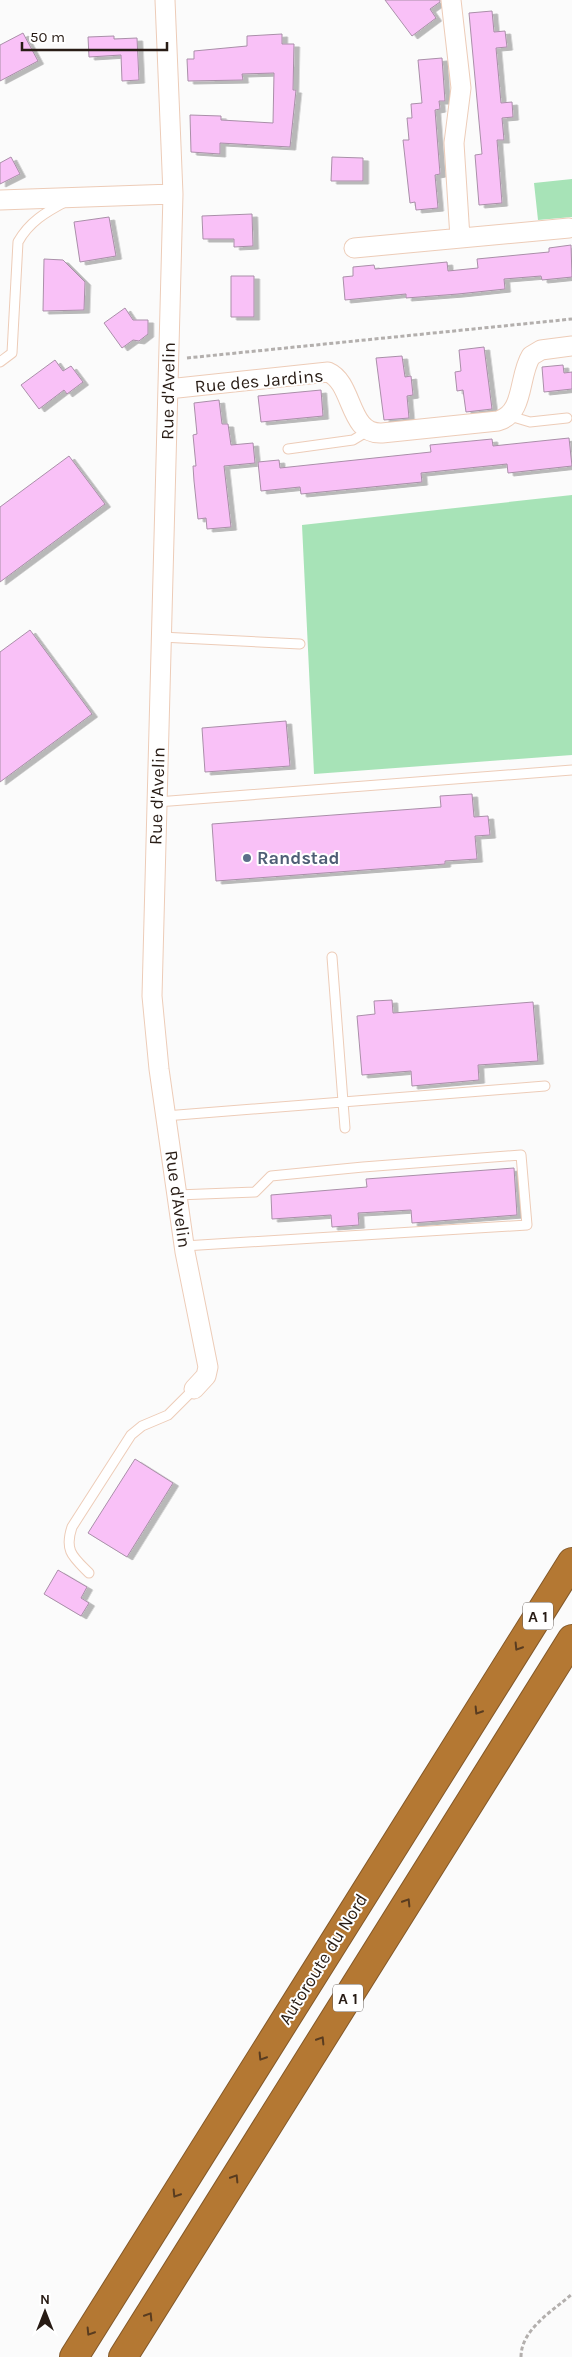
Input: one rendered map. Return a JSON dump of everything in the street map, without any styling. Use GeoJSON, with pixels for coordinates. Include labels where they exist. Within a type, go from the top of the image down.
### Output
{"type":"FeatureCollection","features":[{"type":"Feature","properties":{"kind":"highway","name":"Autoroute du Nord"},"geometry":{"type":"LineString","coordinates":[[74,2357],[572,1562]]}},
{"type":"Feature","properties":{"kind":"highway","name":"A 1"},"geometry":{"type":"LineString","coordinates":[[123,2357],[572,1638]]}},
{"type":"Feature","properties":{"kind":"street","name":"Rue d'Avelin"},"geometry":{"type":"LineString","coordinates":[[165,0],[173,194],[152,996],[155,1040],[184,1246],[208,1367],[206,1376],[194,1389]]}},
{"type":"Feature","properties":{"kind":"street"},"geometry":{"type":"LineString","coordinates":[[451,0],[461,88],[454,143],[460,238]]}},
{"type":"Feature","properties":{"kind":"street"},"geometry":{"type":"LineString","coordinates":[[0,200],[173,194]]}},
{"type":"Feature","properties":{"kind":"street"},"geometry":{"type":"LineString","coordinates":[[354,248],[569,228]]}},
{"type":"Feature","properties":{"kind":"street"},"geometry":{"type":"LineString","coordinates":[[368,431],[377,434],[498,421],[510,416],[516,406],[532,356],[541,350],[572,346]]}},
{"type":"Feature","properties":{"kind":"street","name":"Rue des Jardins"},"geometry":{"type":"LineString","coordinates":[[168,389],[328,372],[339,380],[359,421],[368,431]]}},
{"type":"Feature","properties":{"kind":"lane"},"geometry":{"type":"LineString","coordinates":[[0,362],[12,353],[18,242],[25,230],[45,213],[72,199]]}},
{"type":"Feature","properties":{"kind":"lane"},"geometry":{"type":"LineString","coordinates":[[510,416],[530,422],[567,418]]}},
{"type":"Feature","properties":{"kind":"lane"},"geometry":{"type":"LineString","coordinates":[[288,449],[353,440],[368,431]]}},
{"type":"Feature","properties":{"kind":"lane"},"geometry":{"type":"LineString","coordinates":[[161,637],[300,644]]}},
{"type":"Feature","properties":{"kind":"lane"},"geometry":{"type":"LineString","coordinates":[[156,802],[572,770]]}},
{"type":"Feature","properties":{"kind":"lane"},"geometry":{"type":"LineString","coordinates":[[332,957],[345,1128]]}},
{"type":"Feature","properties":{"kind":"lane"},"geometry":{"type":"LineString","coordinates":[[165,1116],[545,1086]]}},
{"type":"Feature","properties":{"kind":"lane"},"geometry":{"type":"LineString","coordinates":[[177,1195],[255,1192],[271,1176],[363,1166],[521,1156],[526,1225],[184,1246]]}},
{"type":"Feature","properties":{"kind":"lane"},"geometry":{"type":"LineString","coordinates":[[89,1573],[70,1554],[68,1538],[72,1527],[131,1435],[142,1426],[168,1415],[194,1389]]}},
{"type":"Feature","properties":{"kind":"path"},"geometry":{"type":"LineString","coordinates":[[169,360],[572,319]]}},
{"type":"Feature","properties":{"kind":"path"},"geometry":{"type":"LineString","coordinates":[[521,2357],[522,2344],[533,2328],[572,2294]]}},
{"type":"Feature","properties":{"kind":"green space"},"geometry":{"type":"Polygon","coordinates":[[[572,179],[572,217],[538,220],[534,183],[572,179]]]}},
{"type":"Feature","properties":{"kind":"green space"},"geometry":{"type":"Polygon","coordinates":[[[572,495],[572,755],[314,774],[302,525],[572,495]]]}},
{"type":"Feature","properties":{"kind":"building"},"geometry":{"type":"Polygon","coordinates":[[[385,0],[440,0],[440,2],[430,9],[436,18],[412,36],[385,0]]]}},
{"type":"Feature","properties":{"kind":"building"},"geometry":{"type":"Polygon","coordinates":[[[492,11],[494,32],[505,31],[507,47],[496,48],[501,103],[512,102],[513,117],[502,118],[504,140],[497,140],[502,203],[479,205],[475,155],[482,154],[469,13],[492,11]]]}},
{"type":"Feature","properties":{"kind":"building"},"geometry":{"type":"Polygon","coordinates":[[[23,33],[38,61],[0,81],[0,45],[23,33]]]}},
{"type":"Feature","properties":{"kind":"building"},"geometry":{"type":"Polygon","coordinates":[[[282,34],[282,44],[294,44],[293,90],[296,90],[290,147],[220,143],[220,154],[191,152],[190,115],[221,116],[221,120],[273,123],[274,73],[242,74],[243,80],[188,81],[187,59],[194,59],[194,51],[247,46],[247,36],[282,34]]]}},
{"type":"Feature","properties":{"kind":"building"},"geometry":{"type":"Polygon","coordinates":[[[114,36],[114,39],[137,38],[139,80],[122,81],[121,55],[89,57],[88,37],[114,36]]]}},
{"type":"Feature","properties":{"kind":"building"},"geometry":{"type":"Polygon","coordinates":[[[442,58],[445,101],[439,101],[440,109],[435,110],[440,174],[435,175],[438,208],[416,210],[415,202],[410,203],[403,140],[409,140],[407,118],[412,118],[411,104],[422,103],[418,60],[442,58]]]}},
{"type":"Feature","properties":{"kind":"building"},"geometry":{"type":"Polygon","coordinates":[[[11,157],[20,174],[0,184],[0,163],[11,157]]]}},
{"type":"Feature","properties":{"kind":"building"},"geometry":{"type":"Polygon","coordinates":[[[332,157],[363,158],[363,181],[331,181],[332,157]]]}},
{"type":"Feature","properties":{"kind":"building"},"geometry":{"type":"Polygon","coordinates":[[[252,214],[253,246],[234,247],[234,239],[203,239],[202,216],[252,214]]]}},
{"type":"Feature","properties":{"kind":"building"},"geometry":{"type":"Polygon","coordinates":[[[109,217],[116,256],[80,262],[74,222],[109,217]]]}},
{"type":"Feature","properties":{"kind":"building"},"geometry":{"type":"Polygon","coordinates":[[[571,245],[572,277],[542,280],[541,276],[504,279],[505,289],[458,294],[406,298],[406,294],[345,300],[343,277],[353,276],[353,267],[374,265],[375,269],[447,262],[448,271],[478,268],[477,259],[549,252],[549,248],[571,245]]]}},
{"type":"Feature","properties":{"kind":"building"},"geometry":{"type":"Polygon","coordinates":[[[44,259],[63,260],[85,282],[84,310],[43,311],[44,259]]]}},
{"type":"Feature","properties":{"kind":"building"},"geometry":{"type":"Polygon","coordinates":[[[231,276],[254,276],[254,317],[231,317],[231,276]]]}},
{"type":"Feature","properties":{"kind":"building"},"geometry":{"type":"Polygon","coordinates":[[[125,308],[133,320],[148,320],[148,334],[139,341],[133,340],[122,348],[104,323],[125,308]]]}},
{"type":"Feature","properties":{"kind":"building"},"geometry":{"type":"Polygon","coordinates":[[[484,347],[492,409],[466,412],[463,390],[457,391],[455,372],[461,371],[459,350],[484,347]]]}},
{"type":"Feature","properties":{"kind":"building"},"geometry":{"type":"Polygon","coordinates":[[[402,356],[405,377],[411,376],[413,395],[407,396],[409,418],[384,420],[376,358],[402,356]]]}},
{"type":"Feature","properties":{"kind":"building"},"geometry":{"type":"Polygon","coordinates":[[[55,360],[63,371],[71,366],[83,382],[67,394],[64,390],[39,409],[21,385],[55,360]]]}},
{"type":"Feature","properties":{"kind":"building"},"geometry":{"type":"Polygon","coordinates":[[[563,365],[564,373],[572,372],[572,389],[544,392],[542,367],[563,365]]]}},
{"type":"Feature","properties":{"kind":"building"},"geometry":{"type":"Polygon","coordinates":[[[321,390],[323,416],[261,422],[258,396],[321,390]]]}},
{"type":"Feature","properties":{"kind":"building"},"geometry":{"type":"Polygon","coordinates":[[[219,400],[222,424],[228,424],[231,445],[253,443],[255,463],[224,466],[231,527],[207,529],[206,518],[198,519],[194,481],[193,466],[196,466],[193,435],[197,434],[194,403],[219,400]]]}},
{"type":"Feature","properties":{"kind":"building"},"geometry":{"type":"Polygon","coordinates":[[[569,438],[572,466],[508,473],[507,464],[421,473],[422,482],[301,494],[300,487],[261,491],[258,462],[279,460],[280,468],[431,452],[430,445],[492,439],[493,446],[569,438]]]}},
{"type":"Feature","properties":{"kind":"building"},"geometry":{"type":"Polygon","coordinates":[[[69,456],[105,504],[0,582],[0,507],[69,456]]]}},
{"type":"Feature","properties":{"kind":"building"},"geometry":{"type":"Polygon","coordinates":[[[30,630],[92,714],[0,782],[0,652],[30,630]]]}},
{"type":"Feature","properties":{"kind":"building"},"geometry":{"type":"Polygon","coordinates":[[[286,721],[290,766],[205,772],[202,728],[286,721]]]}},
{"type":"Feature","properties":{"kind":"building"},"geometry":{"type":"Polygon","coordinates":[[[472,794],[474,817],[488,816],[490,835],[475,836],[477,859],[445,861],[445,864],[216,881],[212,824],[441,807],[440,796],[472,794]]]}},
{"type":"Feature","properties":{"kind":"building"},"geometry":{"type":"Polygon","coordinates":[[[392,1000],[393,1013],[533,1002],[538,1061],[478,1065],[479,1080],[412,1086],[411,1071],[362,1075],[357,1016],[375,1014],[374,1001],[392,1000]]]}},
{"type":"Feature","properties":{"kind":"building"},"geometry":{"type":"Polygon","coordinates":[[[514,1168],[517,1215],[412,1223],[411,1210],[358,1213],[359,1225],[332,1227],[331,1215],[272,1219],[271,1195],[367,1187],[366,1179],[514,1168]]]}},
{"type":"Feature","properties":{"kind":"building"},"geometry":{"type":"Polygon","coordinates":[[[135,1459],[173,1483],[127,1557],[88,1533],[135,1459]]]}},
{"type":"Feature","properties":{"kind":"building"},"geometry":{"type":"Polygon","coordinates":[[[58,1570],[87,1587],[81,1598],[89,1603],[81,1616],[44,1594],[58,1570]]]}},
{"type":"Feature","properties":{"kind":"place","name":"Randstad"},"geometry":{"type":"Point","coordinates":[247,858]}}]}
